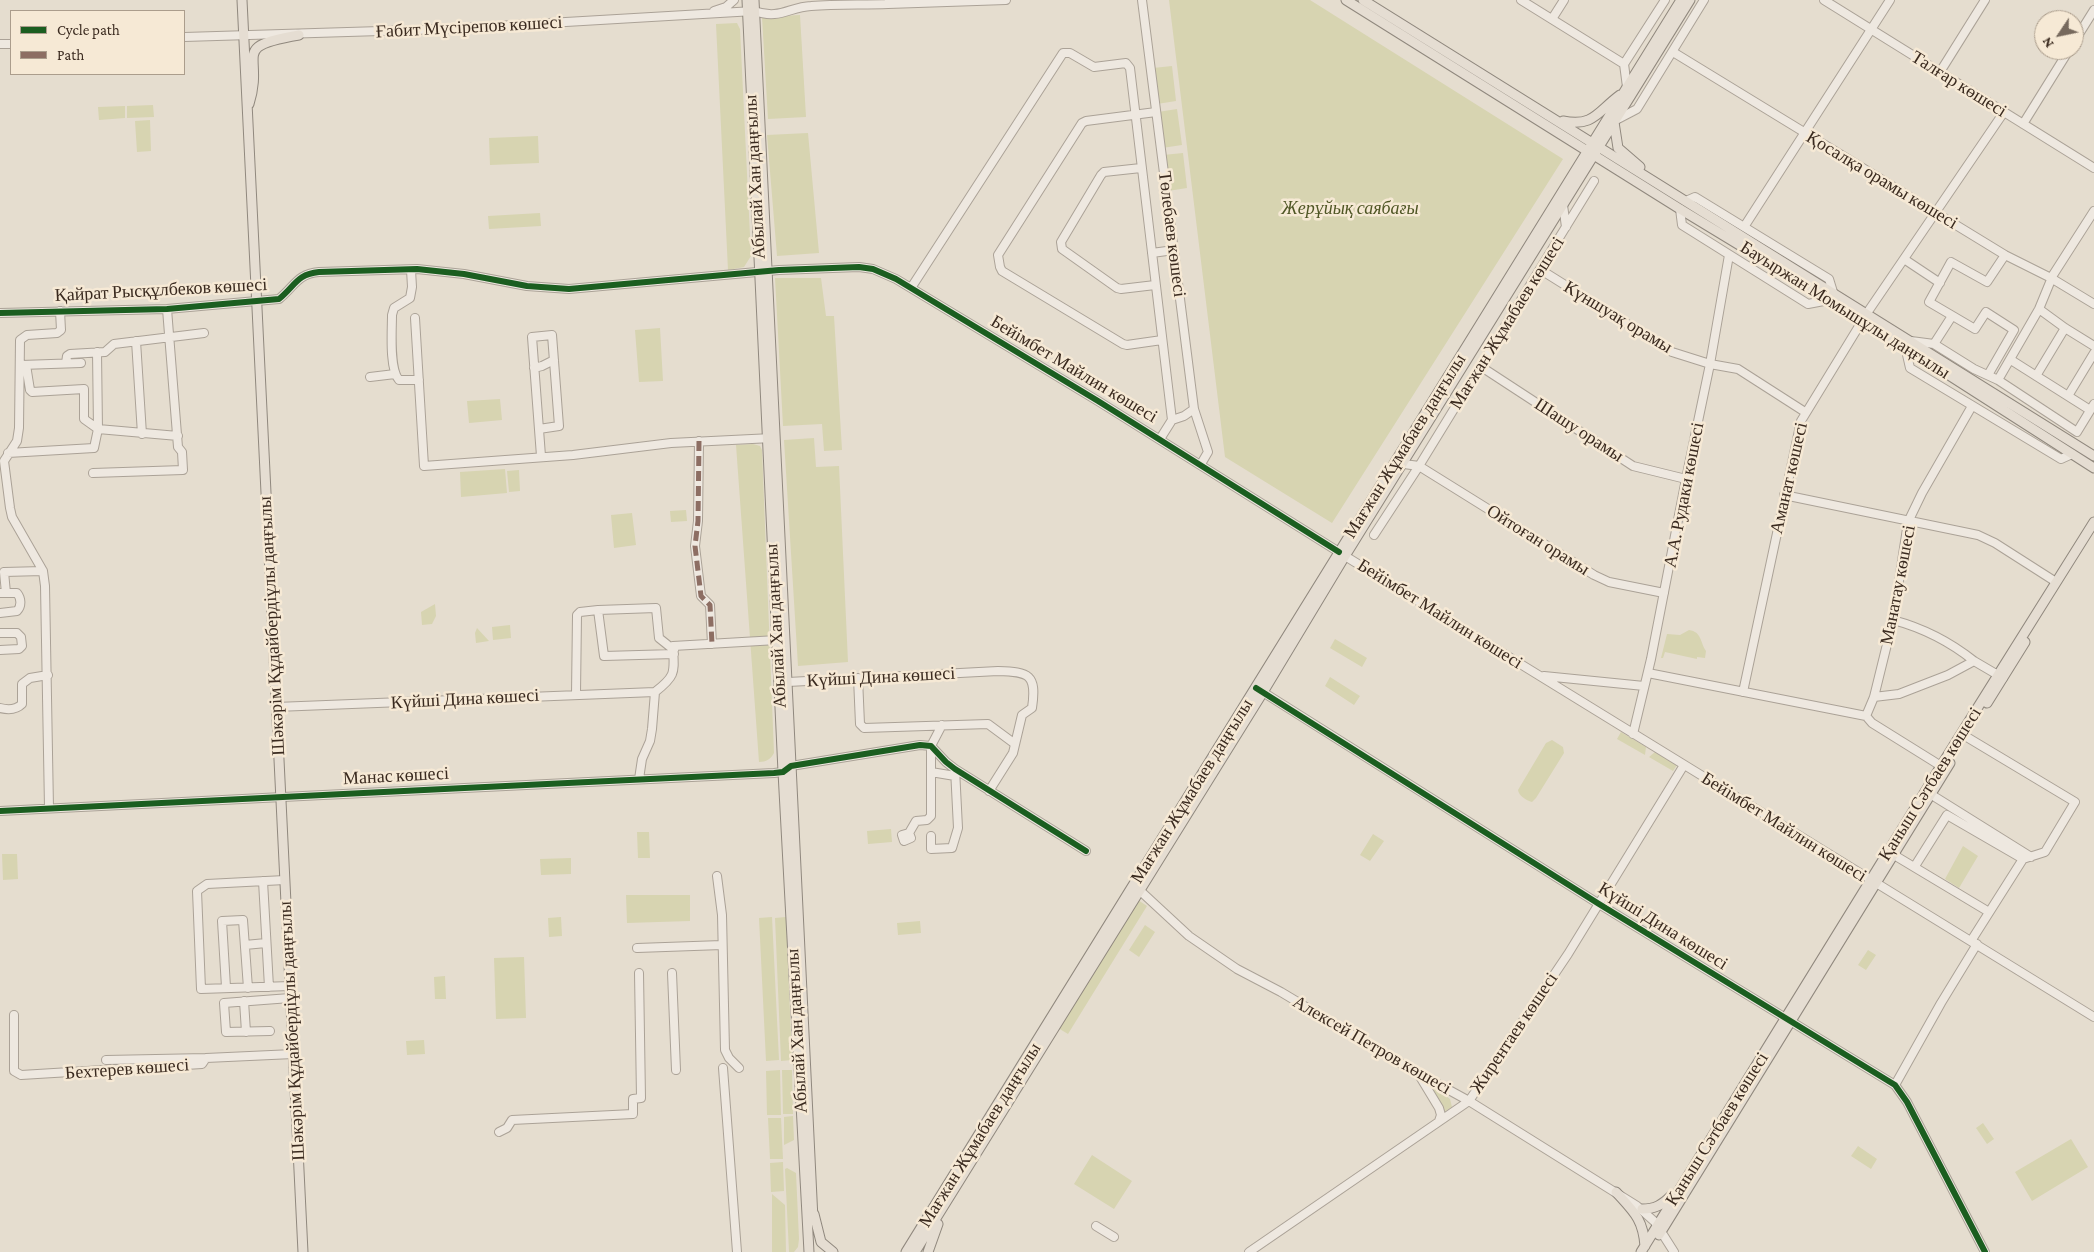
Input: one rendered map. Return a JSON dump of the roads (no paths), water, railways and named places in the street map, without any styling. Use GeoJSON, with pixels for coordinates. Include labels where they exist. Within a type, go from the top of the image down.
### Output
{"type":"FeatureCollection","features":[{"type":"Feature","properties":{"kind":"main road","name":"Шәкәрім Құдайбердіұлы даңғылы"},"geometry":{"type":"LineString","coordinates":[[242,0],[302,1252]]}},
{"type":"Feature","properties":{"kind":"main road","name":"Абылай Хан даңғылы"},"geometry":{"type":"LineString","coordinates":[[746,0],[751,12]]}},
{"type":"Feature","properties":{"kind":"main road","name":"Абылай Хан даңғылы"},"geometry":{"type":"LineString","coordinates":[[754,0],[751,12],[772,438],[788,682],[808,1066],[815,1252]]}},
{"type":"Feature","properties":{"kind":"main road","name":"Бауыржан Момышұлы даңғылы"},"geometry":{"type":"LineString","coordinates":[[1346,0],[1594,148],[1648,177],[1831,296]]}},
{"type":"Feature","properties":{"kind":"main road","name":"Бауыржан Момышұлы даңғылы"},"geometry":{"type":"LineString","coordinates":[[1363,0],[1555,120],[1680,209],[1865,316],[2094,468]]}},
{"type":"Feature","properties":{"kind":"main road","name":"Мағжан Жұмабаев даңғылы"},"geometry":{"type":"LineString","coordinates":[[1342,554],[1404,464],[1563,205],[1625,90],[1681,0]]}},
{"type":"Feature","properties":{"kind":"main road","name":"Мағжан Жұмабаев даңғылы"},"geometry":{"type":"LineString","coordinates":[[906,1252],[1137,888],[1594,148],[1615,121],[1690,0]]}},
{"type":"Feature","properties":{"kind":"main road"},"geometry":{"type":"LineString","coordinates":[[247,109],[254,88],[252,58],[256,48],[269,41],[299,35]]}},
{"type":"Feature","properties":{"kind":"main road"},"geometry":{"type":"LineString","coordinates":[[1555,120],[1576,124],[1586,122],[1597,115],[1625,90]]}},
{"type":"Feature","properties":{"kind":"main road"},"geometry":{"type":"LineString","coordinates":[[1615,121],[1618,148],[1648,177]]}},
{"type":"Feature","properties":{"kind":"main road","name":"Бауыржан Момышұлы даңғылы"},"geometry":{"type":"LineString","coordinates":[[1908,344],[2094,456]]}},
{"type":"Feature","properties":{"kind":"main road","name":"Абылай Хан даңғылы"},"geometry":{"type":"LineString","coordinates":[[772,438],[777,640],[809,1252]]}},
{"type":"Feature","properties":{"kind":"main road","name":"Қаныш Сәтбаев көшесі"},"geometry":{"type":"LineString","coordinates":[[1645,1250],[1928,792],[1965,736],[2056,582],[2094,522]]}},
{"type":"Feature","properties":{"kind":"main road","name":"Қаныш Сәтбаев көшесі"},"geometry":{"type":"LineString","coordinates":[[1873,882],[1894,855],[1940,766],[2094,533]]}},
{"type":"Feature","properties":{"kind":"main road","name":"Мағжан Жұмабаев даңғылы"},"geometry":{"type":"LineString","coordinates":[[915,1252],[1137,888]]}},
{"type":"Feature","properties":{"kind":"main road","name":"Қаныш Сәтбаев көшесі"},"geometry":{"type":"LineString","coordinates":[[1659,1229],[1680,1186],[1788,1020]]}},
{"type":"Feature","properties":{"kind":"main road"},"geometry":{"type":"LineString","coordinates":[[1642,1209],[1653,1209],[1659,1206],[1680,1186]]}},
{"type":"Feature","properties":{"kind":"main road"},"geometry":{"type":"LineString","coordinates":[[1616,1192],[1636,1214],[1642,1224],[1645,1250]]}},
{"type":"Feature","properties":{"kind":"main road"},"geometry":{"type":"LineString","coordinates":[[813,1205],[818,1235],[825,1247],[833,1252]]}},
{"type":"Feature","properties":{"kind":"main road"},"geometry":{"type":"LineString","coordinates":[[928,1252],[940,1221],[940,1213]]}},
{"type":"Feature","properties":{"kind":"street"},"geometry":{"type":"LineString","coordinates":[[707,14],[726,7],[734,0]]}},
{"type":"Feature","properties":{"kind":"street","name":"Ғабит Мүсірепов көшесі"},"geometry":{"type":"LineString","coordinates":[[185,37],[299,35],[446,29],[751,12],[768,15],[784,14],[808,6],[889,2],[1006,0]]}},
{"type":"Feature","properties":{"kind":"street","name":"Төлебаев көшесі"},"geometry":{"type":"LineString","coordinates":[[1142,0],[1194,409],[1208,452],[1201,464]]}},
{"type":"Feature","properties":{"kind":"street"},"geometry":{"type":"LineString","coordinates":[[1521,0],[1624,64]]}},
{"type":"Feature","properties":{"kind":"street"},"geometry":{"type":"LineString","coordinates":[[1552,19],[1564,0]]}},
{"type":"Feature","properties":{"kind":"street"},"geometry":{"type":"LineString","coordinates":[[1625,90],[1624,64],[1665,0]]}},
{"type":"Feature","properties":{"kind":"street","name":"Мағжан Жұмабаев даңғылы"},"geometry":{"type":"LineString","coordinates":[[1615,121],[1637,109],[1704,0]]}},
{"type":"Feature","properties":{"kind":"street","name":"Талғар көшесі"},"geometry":{"type":"LineString","coordinates":[[1824,0],[2094,168]]}},
{"type":"Feature","properties":{"kind":"street"},"geometry":{"type":"LineString","coordinates":[[1744,227],[1890,0]]}},
{"type":"Feature","properties":{"kind":"street"},"geometry":{"type":"LineString","coordinates":[[1940,72],[1984,0]]}},
{"type":"Feature","properties":{"kind":"street"},"geometry":{"type":"LineString","coordinates":[[2084,26],[2094,10]]}},
{"type":"Feature","properties":{"kind":"street","name":"Қосалқа орамы көшесі"},"geometry":{"type":"LineString","coordinates":[[1673,52],[2005,254],[2051,278],[2094,304]]}},
{"type":"Feature","properties":{"kind":"street"},"geometry":{"type":"LineString","coordinates":[[911,288],[1063,53],[1070,53],[1094,67],[1126,63],[1128,65],[1172,420]]}},
{"type":"Feature","properties":{"kind":"street"},"geometry":{"type":"LineString","coordinates":[[2023,124],[2063,60]]}},
{"type":"Feature","properties":{"kind":"street"},"geometry":{"type":"LineString","coordinates":[[1156,112],[1082,123],[998,255],[1002,271],[1123,344],[1162,340]]}},
{"type":"Feature","properties":{"kind":"street","name":"Аманат көшесі"},"geometry":{"type":"LineString","coordinates":[[1742,692],[1797,433],[1805,412],[1865,316],[2004,112]]}},
{"type":"Feature","properties":{"kind":"street"},"geometry":{"type":"LineString","coordinates":[[1141,168],[1104,172],[1061,239],[1061,247],[1117,288],[1155,285]]}},
{"type":"Feature","properties":{"kind":"street","name":"Мағжан Жұмабаев көшесі"},"geometry":{"type":"LineString","coordinates":[[1374,535],[1419,466],[1594,180]]}},
{"type":"Feature","properties":{"kind":"street"},"geometry":{"type":"LineString","coordinates":[[1680,209],[1682,225],[1808,304],[1831,296],[1829,279],[1695,197],[1686,201]]}},
{"type":"Feature","properties":{"kind":"street"},"geometry":{"type":"LineString","coordinates":[[1563,205],[1566,227]]}},
{"type":"Feature","properties":{"kind":"street"},"geometry":{"type":"LineString","coordinates":[[1998,380],[2039,309],[2051,278],[2094,211]]}},
{"type":"Feature","properties":{"kind":"street"},"geometry":{"type":"LineString","coordinates":[[1152,253],[1174,250]]}},
{"type":"Feature","properties":{"kind":"street"},"geometry":{"type":"LineString","coordinates":[[1988,375],[2014,330],[1986,312],[1975,329],[1929,302],[1951,262],[1987,282],[2005,254]]}},
{"type":"Feature","properties":{"kind":"street","name":"А.А. Рудаки көшесі"},"geometry":{"type":"LineString","coordinates":[[1633,734],[1648,673],[1710,364],[1729,255]]}},
{"type":"Feature","properties":{"kind":"street"},"geometry":{"type":"LineString","coordinates":[[1904,259],[1940,282]]}},
{"type":"Feature","properties":{"kind":"street","name":"Бейімбет Майлин көшесі"},"geometry":{"type":"LineString","coordinates":[[764,272],[866,268],[883,273],[911,288],[1201,464],[1342,554],[1633,734],[2094,1016]]}},
{"type":"Feature","properties":{"kind":"street"},"geometry":{"type":"LineString","coordinates":[[411,270],[412,287],[410,298],[394,308],[392,315],[394,374],[399,380],[419,380]]}},
{"type":"Feature","properties":{"kind":"street","name":"Қайрат Рысқұлбеков көшесі"},"geometry":{"type":"LineString","coordinates":[[0,312],[167,309],[279,299],[292,289],[301,276],[308,273],[411,270],[464,274],[527,286],[575,289],[764,272]]}},
{"type":"Feature","properties":{"kind":"street","name":"Күншуақ орамы"},"geometry":{"type":"LineString","coordinates":[[1540,270],[1672,352],[1710,364],[1738,369],[1805,412]]}},
{"type":"Feature","properties":{"kind":"street"},"geometry":{"type":"LineString","coordinates":[[93,473],[183,470],[182,452],[178,447],[167,309]]}},
{"type":"Feature","properties":{"kind":"street"},"geometry":{"type":"LineString","coordinates":[[2039,309],[2094,346]]}},
{"type":"Feature","properties":{"kind":"street"},"geometry":{"type":"LineString","coordinates":[[60,311],[61,330],[57,333],[27,334],[23,336],[19,348],[30,390],[32,392],[84,390],[84,419],[98,429],[178,436]]}},
{"type":"Feature","properties":{"kind":"street"},"geometry":{"type":"LineString","coordinates":[[1934,344],[1952,316]]}},
{"type":"Feature","properties":{"kind":"street"},"geometry":{"type":"LineString","coordinates":[[415,318],[424,466],[699,441],[772,438]]}},
{"type":"Feature","properties":{"kind":"street"},"geometry":{"type":"LineString","coordinates":[[2036,376],[2065,328]]}},
{"type":"Feature","properties":{"kind":"street"},"geometry":{"type":"LineString","coordinates":[[66,363],[67,356],[70,354],[105,352],[114,344],[204,333]]}},
{"type":"Feature","properties":{"kind":"street"},"geometry":{"type":"LineString","coordinates":[[539,429],[559,426],[552,335],[532,337],[541,456]]}},
{"type":"Feature","properties":{"kind":"street"},"geometry":{"type":"LineString","coordinates":[[136,341],[142,434]]}},
{"type":"Feature","properties":{"kind":"street"},"geometry":{"type":"LineString","coordinates":[[2011,360],[2068,396],[2092,407],[2076,432],[1998,380],[1934,344],[1908,344],[1910,368],[2062,459],[2072,454]]}},
{"type":"Feature","properties":{"kind":"street"},"geometry":{"type":"LineString","coordinates":[[8,453],[92,449],[95,446],[98,429],[98,352]]}},
{"type":"Feature","properties":{"kind":"street"},"geometry":{"type":"LineString","coordinates":[[2068,396],[2094,354]]}},
{"type":"Feature","properties":{"kind":"street"},"geometry":{"type":"LineString","coordinates":[[534,368],[554,360]]}},
{"type":"Feature","properties":{"kind":"street"},"geometry":{"type":"LineString","coordinates":[[23,365],[81,363]]}},
{"type":"Feature","properties":{"kind":"street"},"geometry":{"type":"LineString","coordinates":[[23,365],[17,441],[4,461],[12,517],[43,572],[45,586],[49,808]]}},
{"type":"Feature","properties":{"kind":"street","name":"Шашу орамы"},"geometry":{"type":"LineString","coordinates":[[1480,366],[1634,466],[1686,479]]}},
{"type":"Feature","properties":{"kind":"street"},"geometry":{"type":"LineString","coordinates":[[370,377],[394,374]]}},
{"type":"Feature","properties":{"kind":"street","name":"Манатау көшесі"},"geometry":{"type":"LineString","coordinates":[[1866,716],[1874,697],[1892,620],[1908,522],[1922,493],[1972,406]]}},
{"type":"Feature","properties":{"kind":"street"},"geometry":{"type":"LineString","coordinates":[[1160,439],[1172,420],[1184,416],[1194,409]]}},
{"type":"Feature","properties":{"kind":"street"},"geometry":{"type":"LineString","coordinates":[[2036,420],[2042,410]]}},
{"type":"Feature","properties":{"kind":"street"},"geometry":{"type":"LineString","coordinates":[[699,441],[698,521],[695,546],[701,596],[710,606],[712,644]]}},
{"type":"Feature","properties":{"kind":"street"},"geometry":{"type":"LineString","coordinates":[[1404,464],[1419,466]]}},
{"type":"Feature","properties":{"kind":"street","name":"Ойтоған орамы"},"geometry":{"type":"LineString","coordinates":[[1419,466],[1594,575],[1609,582],[1664,593]]}},
{"type":"Feature","properties":{"kind":"street"},"geometry":{"type":"LineString","coordinates":[[1784,495],[1978,535],[1996,543],[2056,582]]}},
{"type":"Feature","properties":{"kind":"street"},"geometry":{"type":"LineString","coordinates":[[0,613],[17,611],[20,606],[20,598],[17,593],[3,593],[4,572],[43,572]]}},
{"type":"Feature","properties":{"kind":"street"},"geometry":{"type":"LineString","coordinates":[[576,694],[577,615],[580,612],[656,608],[659,638],[674,652]]}},
{"type":"Feature","properties":{"kind":"street"},"geometry":{"type":"LineString","coordinates":[[598,610],[604,656],[674,652]]}},
{"type":"Feature","properties":{"kind":"street"},"geometry":{"type":"LineString","coordinates":[[1892,620],[1916,626],[1928,632],[2000,677]]}},
{"type":"Feature","properties":{"kind":"street"},"geometry":{"type":"LineString","coordinates":[[0,633],[17,633],[21,637],[22,646],[19,649],[0,650]]}},
{"type":"Feature","properties":{"kind":"street"},"geometry":{"type":"LineString","coordinates":[[639,779],[642,759],[650,741],[655,692],[674,673],[673,646],[777,640]]}},
{"type":"Feature","properties":{"kind":"street"},"geometry":{"type":"LineString","coordinates":[[1874,697],[1898,694],[1948,675],[1974,661]]}},
{"type":"Feature","properties":{"kind":"street","name":"Күйші Дина көшесі"},"geometry":{"type":"LineString","coordinates":[[788,682],[998,671],[1021,672],[1029,676],[1034,684],[1032,708],[1022,715],[1015,744]]}},
{"type":"Feature","properties":{"kind":"street"},"geometry":{"type":"LineString","coordinates":[[1648,673],[1866,716],[1872,723],[1940,766]]}},
{"type":"Feature","properties":{"kind":"street"},"geometry":{"type":"LineString","coordinates":[[0,708],[15,709],[19,707],[22,704],[22,684],[30,678],[48,674]]}},
{"type":"Feature","properties":{"kind":"street"},"geometry":{"type":"LineString","coordinates":[[1540,676],[1644,686]]}},
{"type":"Feature","properties":{"kind":"street"},"geometry":{"type":"LineString","coordinates":[[858,678],[860,724],[864,728],[988,724],[1015,744],[1014,752],[990,791]]}},
{"type":"Feature","properties":{"kind":"street","name":"Күйші Дина көшесі"},"geometry":{"type":"LineString","coordinates":[[1260,690],[1599,904],[1895,1086],[1907,1102],[1985,1252]]}},
{"type":"Feature","properties":{"kind":"street","name":"Күйші Дина көшесі"},"geometry":{"type":"LineString","coordinates":[[276,707],[655,692]]}},
{"type":"Feature","properties":{"kind":"street"},"geometry":{"type":"LineString","coordinates":[[909,833],[916,822],[927,820],[931,816],[931,746],[942,725]]}},
{"type":"Feature","properties":{"kind":"street"},"geometry":{"type":"LineString","coordinates":[[1895,1086],[1989,912],[2027,858],[2045,852],[2075,802],[1965,736]]}},
{"type":"Feature","properties":{"kind":"street"},"geometry":{"type":"LineString","coordinates":[[783,772],[791,766],[920,745],[931,746],[955,773],[990,791],[1086,850]]}},
{"type":"Feature","properties":{"kind":"street","name":"Жирентаев көшесі"},"geometry":{"type":"LineString","coordinates":[[1249,1252],[1468,1101],[1599,904],[1684,765]]}},
{"type":"Feature","properties":{"kind":"street","name":"Манас көшесі"},"geometry":{"type":"LineString","coordinates":[[0,811],[783,772]]}},
{"type":"Feature","properties":{"kind":"street"},"geometry":{"type":"LineString","coordinates":[[931,772],[955,773]]}},
{"type":"Feature","properties":{"kind":"street"},"geometry":{"type":"LineString","coordinates":[[931,836],[931,849],[952,848],[958,828],[955,773]]}},
{"type":"Feature","properties":{"kind":"street"},"geometry":{"type":"LineString","coordinates":[[1928,792],[2027,858]]}},
{"type":"Feature","properties":{"kind":"street"},"geometry":{"type":"LineString","coordinates":[[1915,866],[1947,815],[2027,858]]}},
{"type":"Feature","properties":{"kind":"street"},"geometry":{"type":"LineString","coordinates":[[1894,855],[1989,912]]}},
{"type":"Feature","properties":{"kind":"street"},"geometry":{"type":"LineString","coordinates":[[717,876],[722,915],[725,1050],[729,1058],[739,1068]]}},
{"type":"Feature","properties":{"kind":"street"},"geometry":{"type":"LineString","coordinates":[[284,880],[207,884],[197,891],[201,989],[290,986]]}},
{"type":"Feature","properties":{"kind":"street"},"geometry":{"type":"LineString","coordinates":[[263,882],[269,987]]}},
{"type":"Feature","properties":{"kind":"street","name":"Алексей Петров көшесі"},"geometry":{"type":"LineString","coordinates":[[1137,888],[1189,936],[1236,969],[1281,992],[1468,1101],[1642,1209],[1659,1229],[1674,1252]]}},
{"type":"Feature","properties":{"kind":"street"},"geometry":{"type":"LineString","coordinates":[[226,987],[222,921],[243,920],[248,988]]}},
{"type":"Feature","properties":{"kind":"street"},"geometry":{"type":"LineString","coordinates":[[245,945],[266,943]]}},
{"type":"Feature","properties":{"kind":"street"},"geometry":{"type":"LineString","coordinates":[[638,948],[722,945]]}},
{"type":"Feature","properties":{"kind":"street"},"geometry":{"type":"LineString","coordinates":[[499,1132],[507,1128],[512,1120],[633,1114],[633,1098],[641,1098],[639,973]]}},
{"type":"Feature","properties":{"kind":"street"},"geometry":{"type":"LineString","coordinates":[[672,973],[676,1070]]}},
{"type":"Feature","properties":{"kind":"street"},"geometry":{"type":"LineString","coordinates":[[270,1031],[226,1032],[224,1002],[290,998]]}},
{"type":"Feature","properties":{"kind":"street"},"geometry":{"type":"LineString","coordinates":[[244,1001],[246,1032]]}},
{"type":"Feature","properties":{"kind":"street","name":"Бехтерев көшесі"},"geometry":{"type":"LineString","coordinates":[[14,1015],[14,1071],[21,1074],[202,1064],[206,1058],[293,1054]]}},
{"type":"Feature","properties":{"kind":"street"},"geometry":{"type":"LineString","coordinates":[[106,1060],[206,1058]]}},
{"type":"Feature","properties":{"kind":"street"},"geometry":{"type":"LineString","coordinates":[[723,1068],[736,1252]]}},
{"type":"Feature","properties":{"kind":"street"},"geometry":{"type":"LineString","coordinates":[[1418,1073],[1439,1108],[1441,1114],[1439,1121]]}},
{"type":"Feature","properties":{"kind":"street"},"geometry":{"type":"LineString","coordinates":[[1096,1226],[1114,1237]]}},
{"type":"Feature","properties":{"kind":"park label","name":"Жерұйық саябағы"},"geometry":{"type":"Point","coordinates":[1350,208]}}]}
